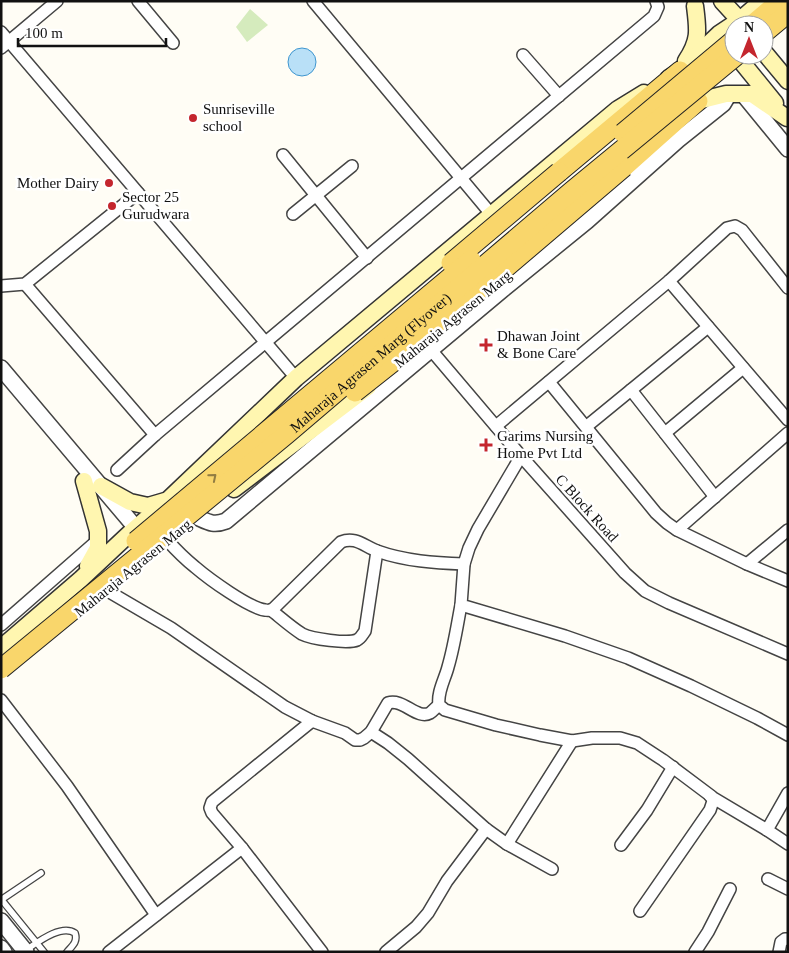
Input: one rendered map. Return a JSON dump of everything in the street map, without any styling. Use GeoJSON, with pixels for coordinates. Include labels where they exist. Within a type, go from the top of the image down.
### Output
{"type":"FeatureCollection","features":[{"type":"Feature","properties":{"kind":"main road"},"geometry":{"type":"LineString","coordinates":[[722,1],[737,15]]}},
{"type":"Feature","properties":{"kind":"main road"},"geometry":{"type":"LineString","coordinates":[[751,15],[762,1]]}},
{"type":"Feature","properties":{"kind":"main road"},"geometry":{"type":"LineString","coordinates":[[758,15],[780,1]]}},
{"type":"Feature","properties":{"kind":"main road"},"geometry":{"type":"LineString","coordinates":[[692,4],[724,34]]}},
{"type":"Feature","properties":{"kind":"main road"},"geometry":{"type":"LineString","coordinates":[[680,72],[694,50],[698,30],[692,4]]}},
{"type":"Feature","properties":{"kind":"main road"},"geometry":{"type":"LineString","coordinates":[[774,25],[788,13]]}},
{"type":"Feature","properties":{"kind":"main road"},"geometry":{"type":"LineString","coordinates":[[774,39],[788,22]]}},
{"type":"Feature","properties":{"kind":"main road"},"geometry":{"type":"LineString","coordinates":[[239,454],[272,412],[680,72],[724,39]]}},
{"type":"Feature","properties":{"kind":"main road","name":"Maharaja Agrasen Marg (Flyover)"},"geometry":{"type":"LineString","coordinates":[[1,654],[239,454],[724,40]]}},
{"type":"Feature","properties":{"kind":"main road"},"geometry":{"type":"LineString","coordinates":[[774,62],[788,81]]}},
{"type":"Feature","properties":{"kind":"main road","name":"Maharaja Agrasen Marg (Flyover)"},"geometry":{"type":"LineString","coordinates":[[1,669],[286,434],[572,191],[731,65]]}},
{"type":"Feature","properties":{"kind":"main road","name":"Maharaja Agrasen Marg"},"geometry":{"type":"LineString","coordinates":[[1,677],[167,540],[428,347],[625,177],[711,85],[732,65]]}},
{"type":"Feature","properties":{"kind":"main road"},"geometry":{"type":"LineString","coordinates":[[745,65],[787,118]]}},
{"type":"Feature","properties":{"kind":"main road","name":"Maharaja Agrasen Marg"},"geometry":{"type":"LineString","coordinates":[[1,648],[168,500],[296,378],[618,109],[680,72]]}},
{"type":"Feature","properties":{"kind":"main road"},"geometry":{"type":"LineString","coordinates":[[286,434],[334,408],[422,339],[624,167],[698,101],[736,94],[752,94],[787,118]]}},
{"type":"Feature","properties":{"kind":"main road"},"geometry":{"type":"LineString","coordinates":[[81,579],[98,548],[98,530],[84,481]]}},
{"type":"Feature","properties":{"kind":"main road"},"geometry":{"type":"LineString","coordinates":[[101,486],[130,502],[148,506],[168,500]]}},
{"type":"Feature","properties":{"kind":"street"},"geometry":{"type":"LineString","coordinates":[[5,45],[57,1]]}},
{"type":"Feature","properties":{"kind":"street"},"geometry":{"type":"LineString","coordinates":[[138,1],[173,43]]}},
{"type":"Feature","properties":{"kind":"street"},"geometry":{"type":"LineString","coordinates":[[313,1],[491,214]]}},
{"type":"Feature","properties":{"kind":"street"},"geometry":{"type":"LineString","coordinates":[[117,470],[155,435],[654,16],[658,7],[656,1]]}},
{"type":"Feature","properties":{"kind":"street"},"geometry":{"type":"LineString","coordinates":[[1,32],[5,45],[138,193],[296,378]]}},
{"type":"Feature","properties":{"kind":"street"},"geometry":{"type":"LineString","coordinates":[[523,55],[559,96]]}},
{"type":"Feature","properties":{"kind":"street"},"geometry":{"type":"LineString","coordinates":[[428,347],[502,290],[587,220],[678,140],[736,94],[788,149]]}},
{"type":"Feature","properties":{"kind":"street"},"geometry":{"type":"LineString","coordinates":[[283,155],[367,258]]}},
{"type":"Feature","properties":{"kind":"street"},"geometry":{"type":"LineString","coordinates":[[293,214],[352,166]]}},
{"type":"Feature","properties":{"kind":"street"},"geometry":{"type":"LineString","coordinates":[[1,286],[25,284],[138,193]]}},
{"type":"Feature","properties":{"kind":"street"},"geometry":{"type":"LineString","coordinates":[[496,426],[669,282],[727,228],[735,226],[742,230],[788,288]]}},
{"type":"Feature","properties":{"kind":"street"},"geometry":{"type":"LineString","coordinates":[[669,282],[788,420]]}},
{"type":"Feature","properties":{"kind":"street"},"geometry":{"type":"LineString","coordinates":[[25,284],[155,435]]}},
{"type":"Feature","properties":{"kind":"street","name":"C Block Road"},"geometry":{"type":"LineString","coordinates":[[388,301],[625,574],[645,591],[669,603],[786,650]]}},
{"type":"Feature","properties":{"kind":"street"},"geometry":{"type":"LineString","coordinates":[[587,426],[708,327]]}},
{"type":"Feature","properties":{"kind":"street"},"geometry":{"type":"LineString","coordinates":[[1,368],[101,486],[133,531]]}},
{"type":"Feature","properties":{"kind":"street"},"geometry":{"type":"LineString","coordinates":[[665,433],[743,368]]}},
{"type":"Feature","properties":{"kind":"street"},"geometry":{"type":"LineString","coordinates":[[550,382],[656,513],[667,523],[677,530],[747,564],[788,581]]}},
{"type":"Feature","properties":{"kind":"street"},"geometry":{"type":"LineString","coordinates":[[1,383],[84,481],[133,531]]}},
{"type":"Feature","properties":{"kind":"street"},"geometry":{"type":"LineString","coordinates":[[631,390],[715,497]]}},
{"type":"Feature","properties":{"kind":"street"},"geometry":{"type":"LineString","coordinates":[[677,530],[788,433]]}},
{"type":"Feature","properties":{"kind":"street"},"geometry":{"type":"LineString","coordinates":[[521,456],[478,529],[469,548],[464,564],[455,638],[438,698],[439,705],[445,710],[496,725],[540,735],[572,741],[592,738],[620,738],[637,743],[673,767],[710,796],[788,844]]}},
{"type":"Feature","properties":{"kind":"street"},"geometry":{"type":"LineString","coordinates":[[747,564],[788,530]]}},
{"type":"Feature","properties":{"kind":"street"},"geometry":{"type":"LineString","coordinates":[[1,625],[98,540]]}},
{"type":"Feature","properties":{"kind":"street"},"geometry":{"type":"LineString","coordinates":[[167,540],[197,569],[224,588],[248,603],[264,610],[271,610],[305,635],[351,642],[360,639],[365,631],[377,551]]}},
{"type":"Feature","properties":{"kind":"street"},"geometry":{"type":"LineString","coordinates":[[271,610],[341,542],[347,540],[355,541],[377,551],[404,559],[432,563],[464,564]]}},
{"type":"Feature","properties":{"kind":"street"},"geometry":{"type":"LineString","coordinates":[[106,590],[171,628],[285,707],[355,740],[360,740],[371,732],[388,703],[393,701],[400,703],[418,713],[424,714],[430,713],[439,705]]}},
{"type":"Feature","properties":{"kind":"street"},"geometry":{"type":"LineString","coordinates":[[460,605],[565,636],[628,658],[691,686],[788,735]]}},
{"type":"Feature","properties":{"kind":"street"},"geometry":{"type":"LineString","coordinates":[[1,700],[67,786],[156,915]]}},
{"type":"Feature","properties":{"kind":"street"},"geometry":{"type":"LineString","coordinates":[[312,721],[212,802],[210,808],[322,952]]}},
{"type":"Feature","properties":{"kind":"street"},"geometry":{"type":"LineString","coordinates":[[371,732],[408,759],[486,829],[507,844],[552,869]]}},
{"type":"Feature","properties":{"kind":"street"},"geometry":{"type":"LineString","coordinates":[[507,844],[572,741]]}},
{"type":"Feature","properties":{"kind":"street"},"geometry":{"type":"LineString","coordinates":[[622,845],[647,810],[673,767]]}},
{"type":"Feature","properties":{"kind":"street"},"geometry":{"type":"LineString","coordinates":[[768,830],[788,794]]}},
{"type":"Feature","properties":{"kind":"street"},"geometry":{"type":"LineString","coordinates":[[640,911],[710,810],[713,801],[710,796]]}},
{"type":"Feature","properties":{"kind":"street"},"geometry":{"type":"LineString","coordinates":[[386,952],[416,927],[428,913],[447,881],[486,829]]}},
{"type":"Feature","properties":{"kind":"street"},"geometry":{"type":"LineString","coordinates":[[108,952],[242,848]]}},
{"type":"Feature","properties":{"kind":"street"},"geometry":{"type":"LineString","coordinates":[[768,879],[788,889]]}},
{"type":"Feature","properties":{"kind":"street"},"geometry":{"type":"LineString","coordinates":[[695,952],[708,932],[730,889]]}},
{"type":"Feature","properties":{"kind":"street"},"geometry":{"type":"LineString","coordinates":[[1,921],[29,948]]}},
{"type":"Feature","properties":{"kind":"street"},"geometry":{"type":"LineString","coordinates":[[779,952],[781,942],[785,939],[788,940]]}},
{"type":"Feature","properties":{"kind":"street"},"geometry":{"type":"LineString","coordinates":[[1,948],[4,952]]}},
{"type":"Feature","properties":{"kind":"lane"},"geometry":{"type":"LineString","coordinates":[[41,873],[1,899],[29,948],[44,952]]}},
{"type":"Feature","properties":{"kind":"lane"},"geometry":{"type":"LineString","coordinates":[[29,948],[58,931],[71,931],[75,933],[76,942],[67,952]]}},
{"type":"Feature","properties":{"kind":"green space"},"geometry":{"type":"Polygon","coordinates":[[[250,9],[268,25],[247,42],[236,27],[250,9]]]}},
{"type":"Feature","properties":{"kind":"water"},"geometry":{"type":"Polygon","coordinates":[[[302,48],[312,52],[316,62],[312,72],[302,76],[292,72],[288,62],[292,52],[302,48]]]}},
{"type":"Feature","properties":{"kind":"place","name":"Sunriseville school"},"geometry":{"type":"Point","coordinates":[193,118]}},
{"type":"Feature","properties":{"kind":"place","name":"Mother Dairy"},"geometry":{"type":"Point","coordinates":[109,183]}},
{"type":"Feature","properties":{"kind":"place","name":"Sector 25 Gurudwara"},"geometry":{"type":"Point","coordinates":[112,206]}},
{"type":"Feature","properties":{"kind":"place","name":"Dhawan Joint & Bone Care"},"geometry":{"type":"Point","coordinates":[486,345]}},
{"type":"Feature","properties":{"kind":"place","name":"Garims Nursing Home Pvt Ltd"},"geometry":{"type":"Point","coordinates":[486,445]}}]}
